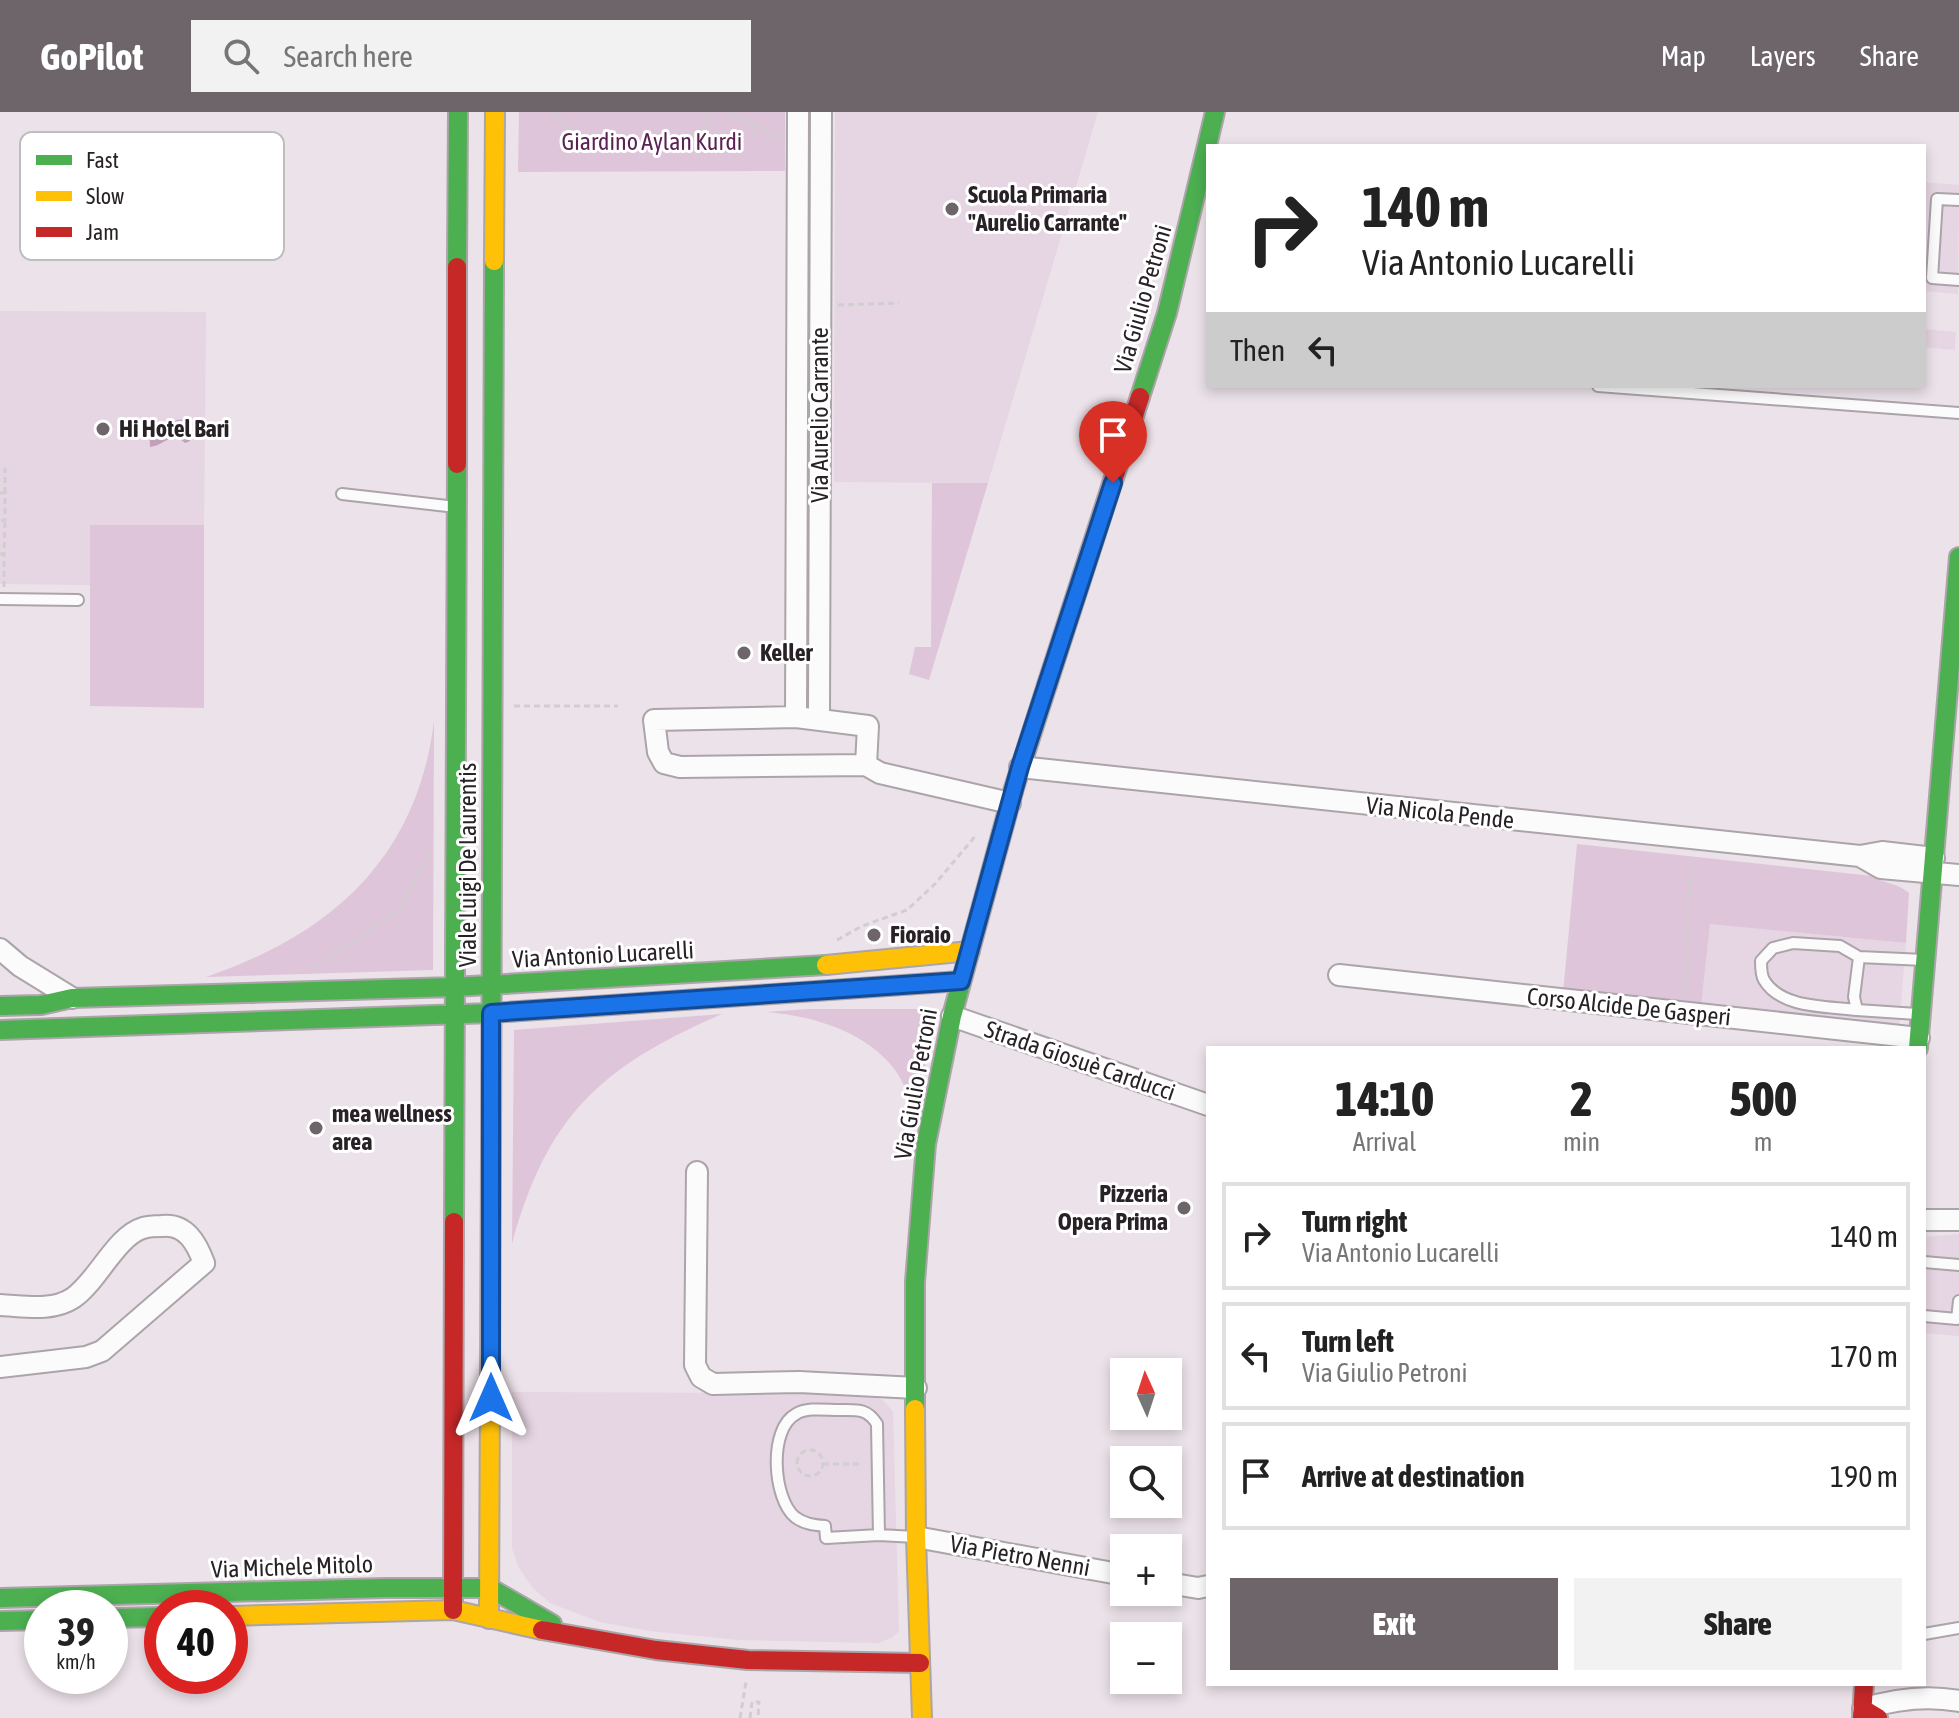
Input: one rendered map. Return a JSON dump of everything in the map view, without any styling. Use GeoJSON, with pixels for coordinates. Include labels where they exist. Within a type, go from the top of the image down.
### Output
{"type":"FeatureCollection","features":[{"type":"Feature","properties":{"kind":"street","name":"Viale Luigi De Laurentis"},"geometry":{"type":"LineString","coordinates":[[453,1610],[458,112]]}},
{"type":"Feature","properties":{"kind":"street","name":"Viale Luigi De Laurentis"},"geometry":{"type":"LineString","coordinates":[[489,1619],[495,112]]}},
{"type":"Feature","properties":{"kind":"street","name":"Via Aurelio Carrante"},"geometry":{"type":"LineString","coordinates":[[796,717],[798,112]]}},
{"type":"Feature","properties":{"kind":"street","name":"Via Aurelio Carrante"},"geometry":{"type":"LineString","coordinates":[[819,718],[821,112]]}},
{"type":"Feature","properties":{"kind":"street","name":"Via Giulio Petroni"},"geometry":{"type":"LineString","coordinates":[[1207,144],[1215,112]]}},
{"type":"Feature","properties":{"kind":"street","name":"Via Giulio Petroni"},"geometry":{"type":"LineString","coordinates":[[922,1718],[916,1537],[915,1282],[926,1144],[952,1016],[1020,767],[1167,313],[1206,150]]}},
{"type":"Feature","properties":{"kind":"street","name":"Corso Alcide De Gasperi"},"geometry":{"type":"LineString","coordinates":[[1339,975],[1685,1013],[1918,1043],[1959,557]]}},
{"type":"Feature","properties":{"kind":"street"},"geometry":{"type":"LineString","coordinates":[[866,765],[868,726],[796,717],[654,720],[658,752],[664,763],[680,767],[866,765],[880,773],[1008,812]]}},
{"type":"Feature","properties":{"kind":"street","name":"Via Nicola Pende"},"geometry":{"type":"LineString","coordinates":[[1020,767],[1860,856],[1882,852],[1959,875]]}},
{"type":"Feature","properties":{"kind":"street"},"geometry":{"type":"LineString","coordinates":[[0,949],[20,966],[72,998]]}},
{"type":"Feature","properties":{"kind":"street","name":"Via Antonio Lucarelli"},"geometry":{"type":"LineString","coordinates":[[0,1006],[41,1005],[72,998],[454,987],[788,969],[970,951]]}},
{"type":"Feature","properties":{"kind":"street","name":"Via Antonio Lucarelli"},"geometry":{"type":"LineString","coordinates":[[0,1030],[491,1013],[961,981]]}},
{"type":"Feature","properties":{"kind":"street"},"geometry":{"type":"LineString","coordinates":[[0,1045],[27,1029],[41,1005]]}},
{"type":"Feature","properties":{"kind":"street","name":"Strada Giosuè Carducci"},"geometry":{"type":"LineString","coordinates":[[952,1016],[1206,1104]]}},
{"type":"Feature","properties":{"kind":"street"},"geometry":{"type":"LineString","coordinates":[[697,1172],[695,1365],[701,1377],[713,1384],[799,1382],[916,1388]]}},
{"type":"Feature","properties":{"kind":"street"},"geometry":{"type":"LineString","coordinates":[[1926,1220],[1959,1220]]}},
{"type":"Feature","properties":{"kind":"street"},"geometry":{"type":"LineString","coordinates":[[0,1305],[54,1307],[75,1297],[121,1244],[141,1228],[169,1225],[184,1230],[198,1247],[204,1263],[102,1351],[86,1357],[0,1367]]}},
{"type":"Feature","properties":{"kind":"street","name":"Via Pietro Nenni"},"geometry":{"type":"LineString","coordinates":[[916,1537],[1110,1572]]}},
{"type":"Feature","properties":{"kind":"street"},"geometry":{"type":"LineString","coordinates":[[1182,1585],[1206,1586]]}},
{"type":"Feature","properties":{"kind":"street","name":"Via Michele Mitolo"},"geometry":{"type":"LineString","coordinates":[[5,1596],[490,1588],[573,1637]]}},
{"type":"Feature","properties":{"kind":"street","name":"Via Michele Mitolo"},"geometry":{"type":"LineString","coordinates":[[248,1616],[453,1610],[573,1637],[656,1650],[748,1660],[920,1663]]}},
{"type":"Feature","properties":{"kind":"street"},"geometry":{"type":"LineString","coordinates":[[0,1621],[24,1620]]}},
{"type":"Feature","properties":{"kind":"street"},"geometry":{"type":"LineString","coordinates":[[1864,1686],[1868,1715],[1905,1699],[1949,1699]]}},
{"type":"Feature","properties":{"kind":"street"},"geometry":{"type":"LineString","coordinates":[[1921,1686],[1949,1699]]}},
{"type":"Feature","properties":{"kind":"street"},"geometry":{"type":"LineString","coordinates":[[1921,1718],[1949,1699]]}},
{"type":"Feature","properties":{"kind":"lane"},"geometry":{"type":"LineString","coordinates":[[1959,200],[1937,199],[1932,278],[1959,280]]}},
{"type":"Feature","properties":{"kind":"lane"},"geometry":{"type":"LineString","coordinates":[[1625,388],[1959,413]]}},
{"type":"Feature","properties":{"kind":"lane"},"geometry":{"type":"LineString","coordinates":[[342,494],[456,507]]}},
{"type":"Feature","properties":{"kind":"lane"},"geometry":{"type":"LineString","coordinates":[[2,599],[78,600]]}},
{"type":"Feature","properties":{"kind":"lane"},"geometry":{"type":"LineString","coordinates":[[1922,1014],[1807,1004],[1781,997],[1763,979],[1761,961],[1773,948],[1793,943],[1840,946],[1859,957],[1926,960]]}},
{"type":"Feature","properties":{"kind":"lane"},"geometry":{"type":"LineString","coordinates":[[1857,1010],[1854,997],[1859,957]]}},
{"type":"Feature","properties":{"kind":"lane"},"geometry":{"type":"LineString","coordinates":[[1926,1262],[1959,1265]]}},
{"type":"Feature","properties":{"kind":"lane"},"geometry":{"type":"LineString","coordinates":[[1926,1316],[1957,1319],[1959,1301]]}},
{"type":"Feature","properties":{"kind":"lane"},"geometry":{"type":"LineString","coordinates":[[879,1535],[877,1424],[871,1414],[863,1410],[796,1413],[785,1425],[778,1445],[779,1489],[794,1516],[810,1525],[825,1526],[826,1538],[879,1535],[916,1537]]}},
{"type":"Feature","properties":{"kind":"lane"},"geometry":{"type":"LineString","coordinates":[[1926,1634],[1959,1628]]}},
{"type":"Feature","properties":{"kind":"path"},"geometry":{"type":"LineString","coordinates":[[553,112],[568,130],[607,141],[646,143],[670,141],[698,132],[709,124],[708,112]]}},
{"type":"Feature","properties":{"kind":"path"},"geometry":{"type":"LineString","coordinates":[[729,112],[788,141]]}},
{"type":"Feature","properties":{"kind":"path"},"geometry":{"type":"LineString","coordinates":[[752,138],[755,124]]}},
{"type":"Feature","properties":{"kind":"path"},"geometry":{"type":"LineString","coordinates":[[835,305],[899,303]]}},
{"type":"Feature","properties":{"kind":"path"},"geometry":{"type":"LineString","coordinates":[[2,599],[2,493],[5,468]]}},
{"type":"Feature","properties":{"kind":"path"},"geometry":{"type":"LineString","coordinates":[[513,706],[618,706]]}},
{"type":"Feature","properties":{"kind":"path"},"geometry":{"type":"LineString","coordinates":[[837,940],[862,926],[907,910],[935,884],[984,828],[1008,812]]}},
{"type":"Feature","properties":{"kind":"path"},"geometry":{"type":"LineString","coordinates":[[1685,1013],[1685,948],[1693,839]]}},
{"type":"Feature","properties":{"kind":"path"},"geometry":{"type":"LineString","coordinates":[[305,974],[397,912],[433,848]]}},
{"type":"Feature","properties":{"kind":"path"},"geometry":{"type":"LineString","coordinates":[[808,1450],[819,1453],[823,1464],[821,1471],[811,1477],[802,1474],[796,1464],[799,1456],[808,1450]]}},
{"type":"Feature","properties":{"kind":"path"},"geometry":{"type":"LineString","coordinates":[[823,1464],[878,1463]]}},
{"type":"Feature","properties":{"kind":"path"},"geometry":{"type":"LineString","coordinates":[[740,1718],[748,1660]]}},
{"type":"Feature","properties":{"kind":"path"},"geometry":{"type":"LineString","coordinates":[[750,1718],[752,1702],[759,1702],[758,1718]]}},
{"type":"Feature","properties":{"kind":"shaded area","name":"Scuola Primaria \"Aurelio Carrante\""},"geometry":{"type":"Polygon","coordinates":[[[835,112],[1098,112],[988,483],[834,482],[835,112]]]}},
{"type":"Feature","properties":{"kind":"shaded area"},"geometry":{"type":"Polygon","coordinates":[[[1926,182],[1959,185],[1958,294],[1926,291],[1926,182]]]}},
{"type":"Feature","properties":{"kind":"shaded area"},"geometry":{"type":"Polygon","coordinates":[[[0,311],[206,312],[204,525],[90,525],[90,585],[0,584],[0,311]]]}},
{"type":"Feature","properties":{"kind":"shaded area"},"geometry":{"type":"Polygon","coordinates":[[[1926,329],[1956,332],[1955,350],[1926,347],[1926,329]]]}},
{"type":"Feature","properties":{"kind":"shaded area"},"geometry":{"type":"Polygon","coordinates":[[[154,419],[167,426],[177,420],[188,419],[190,441],[185,443],[175,438],[150,447],[149,423],[154,419]]]}},
{"type":"Feature","properties":{"kind":"shaded area"},"geometry":{"type":"Polygon","coordinates":[[[1710,923],[1906,943],[1899,1027],[1701,1007],[1710,923]]]}},
{"type":"Feature","properties":{"kind":"shaded area"},"geometry":{"type":"Polygon","coordinates":[[[1959,1234],[1959,1336],[1926,1333],[1926,1237],[1959,1234]]]}},
{"type":"Feature","properties":{"kind":"shaded area"},"geometry":{"type":"Polygon","coordinates":[[[804,1391],[873,1395],[884,1401],[893,1412],[899,1631],[893,1637],[878,1643],[739,1640],[650,1631],[600,1622],[550,1603],[532,1587],[518,1566],[512,1548],[512,1392],[804,1391]]]}},
{"type":"Feature","properties":{"kind":"green space","name":"Giardino Aylan Kurdi"},"geometry":{"type":"Polygon","coordinates":[[[519,112],[785,112],[785,171],[518,172],[519,112]]]}},
{"type":"Feature","properties":{"kind":"green space"},"geometry":{"type":"Polygon","coordinates":[[[932,483],[988,483],[929,680],[909,674],[915,647],[931,647],[932,483]]]}},
{"type":"Feature","properties":{"kind":"green space"},"geometry":{"type":"Polygon","coordinates":[[[90,525],[204,525],[204,708],[90,706],[90,525]]]}},
{"type":"Feature","properties":{"kind":"green space"},"geometry":{"type":"Polygon","coordinates":[[[434,721],[433,970],[206,977],[292,938],[329,913],[361,884],[388,851],[409,813],[424,770],[434,721]]]}},
{"type":"Feature","properties":{"kind":"green space"},"geometry":{"type":"Polygon","coordinates":[[[1577,844],[1872,876],[1909,893],[1906,943],[1710,924],[1701,1007],[1563,993],[1577,844]]]}},
{"type":"Feature","properties":{"kind":"green space"},"geometry":{"type":"Polygon","coordinates":[[[934,1009],[916,1122],[899,1076],[883,1056],[869,1045],[820,1022],[767,1012],[934,1009]]]}},
{"type":"Feature","properties":{"kind":"green space"},"geometry":{"type":"Polygon","coordinates":[[[722,1014],[643,1054],[585,1100],[562,1128],[543,1161],[526,1199],[512,1244],[514,1030],[722,1014]]]}},
{"type":"Feature","properties":{"kind":"traffic: fast"},"geometry":{"type":"LineString","coordinates":[[457,267],[458,112]]}},
{"type":"Feature","properties":{"kind":"traffic: fast"},"geometry":{"type":"LineString","coordinates":[[1207,144],[1215,112]]}},
{"type":"Feature","properties":{"kind":"traffic: fast"},"geometry":{"type":"LineString","coordinates":[[1140,397],[1167,313],[1206,150]]}},
{"type":"Feature","properties":{"kind":"traffic: fast"},"geometry":{"type":"LineString","coordinates":[[491,1152],[494,261]]}},
{"type":"Feature","properties":{"kind":"traffic: fast"},"geometry":{"type":"LineString","coordinates":[[454,1222],[457,464]]}},
{"type":"Feature","properties":{"kind":"traffic: fast"},"geometry":{"type":"LineString","coordinates":[[1918,1046],[1959,557]]}},
{"type":"Feature","properties":{"kind":"traffic: fast"},"geometry":{"type":"LineString","coordinates":[[915,1409],[915,1282],[926,1144],[952,1016],[1014,788],[1047,685]]}},
{"type":"Feature","properties":{"kind":"traffic: fast"},"geometry":{"type":"LineString","coordinates":[[0,1006],[41,1005],[72,998],[454,987],[826,965]]}},
{"type":"Feature","properties":{"kind":"traffic: fast"},"geometry":{"type":"LineString","coordinates":[[0,1030],[491,1013],[626,1004]]}},
{"type":"Feature","properties":{"kind":"traffic: fast"},"geometry":{"type":"LineString","coordinates":[[0,1598],[490,1588],[552,1624]]}},
{"type":"Feature","properties":{"kind":"traffic: fast"},"geometry":{"type":"LineString","coordinates":[[128,1618],[144,1617]]}},
{"type":"Feature","properties":{"kind":"traffic: fast"},"geometry":{"type":"LineString","coordinates":[[0,1621],[24,1620]]}},
{"type":"Feature","properties":{"kind":"traffic: slow"},"geometry":{"type":"LineString","coordinates":[[494,261],[495,112]]}},
{"type":"Feature","properties":{"kind":"traffic: slow"},"geometry":{"type":"LineString","coordinates":[[826,965],[970,951]]}},
{"type":"Feature","properties":{"kind":"traffic: slow"},"geometry":{"type":"LineString","coordinates":[[626,1004],[961,981]]}},
{"type":"Feature","properties":{"kind":"traffic: slow"},"geometry":{"type":"LineString","coordinates":[[489,1619],[491,1152]]}},
{"type":"Feature","properties":{"kind":"traffic: slow"},"geometry":{"type":"LineString","coordinates":[[915,1409],[922,1718]]}},
{"type":"Feature","properties":{"kind":"traffic: slow"},"geometry":{"type":"LineString","coordinates":[[248,1616],[453,1610],[542,1630]]}},
{"type":"Feature","properties":{"kind":"traffic: jam"},"geometry":{"type":"LineString","coordinates":[[457,267],[457,464]]}},
{"type":"Feature","properties":{"kind":"traffic: jam"},"geometry":{"type":"LineString","coordinates":[[1047,685],[1140,397]]}},
{"type":"Feature","properties":{"kind":"traffic: jam"},"geometry":{"type":"LineString","coordinates":[[453,1610],[454,1222]]}},
{"type":"Feature","properties":{"kind":"traffic: jam"},"geometry":{"type":"LineString","coordinates":[[542,1630],[656,1650],[748,1660],[920,1663]]}},
{"type":"Feature","properties":{"kind":"traffic: jam"},"geometry":{"type":"LineString","coordinates":[[1862,1718],[1864,1686]]}},
{"type":"Feature","properties":{"kind":"traffic: jam"},"geometry":{"type":"LineString","coordinates":[[1863,1709],[1878,1718]]}},
{"type":"Feature","properties":{"kind":"place","name":"Scuola Primaria \"Aurelio Carrante\""},"geometry":{"type":"Point","coordinates":[952,209]}},
{"type":"Feature","properties":{"kind":"place","name":"Hi Hotel Bari"},"geometry":{"type":"Point","coordinates":[103,429]}},
{"type":"Feature","properties":{"kind":"place","name":"Keller"},"geometry":{"type":"Point","coordinates":[744,653]}},
{"type":"Feature","properties":{"kind":"place","name":"Fioraio"},"geometry":{"type":"Point","coordinates":[874,935]}},
{"type":"Feature","properties":{"kind":"place","name":"mea wellness area"},"geometry":{"type":"Point","coordinates":[316,1128]}},
{"type":"Feature","properties":{"kind":"place","name":"Pizzeria Opera Prima"},"geometry":{"type":"Point","coordinates":[1184,1208]}},
{"type":"Feature","properties":{"kind":"route"},"geometry":{"type":"LineString","coordinates":[[491,1398],[491,1013],[961,981],[1020,767],[1113,483]]}}]}
